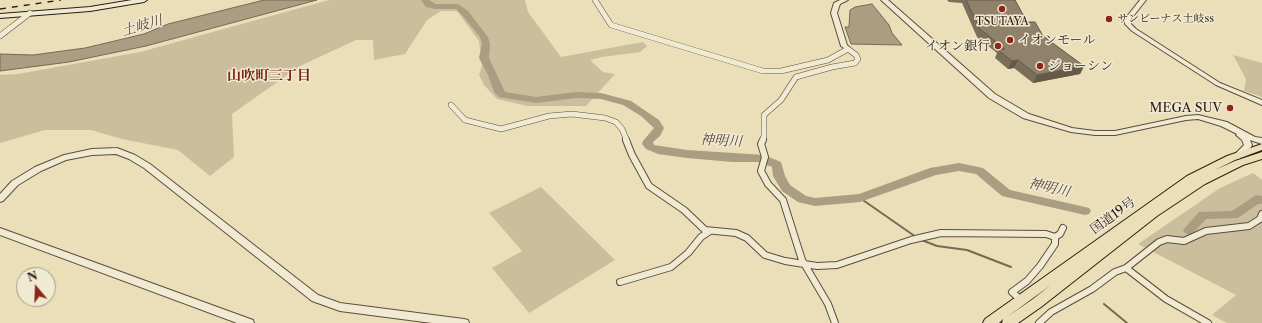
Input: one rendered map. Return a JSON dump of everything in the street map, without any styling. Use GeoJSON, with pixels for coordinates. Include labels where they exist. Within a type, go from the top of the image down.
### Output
{"type":"FeatureCollection","features":[{"type":"Feature","properties":{"kind":"highway","name":"国道19号"},"geometry":{"type":"LineString","coordinates":[[989,323],[1191,178],[1237,156],[1262,147]]}},
{"type":"Feature","properties":{"kind":"highway","name":"国道19号"},"geometry":{"type":"LineString","coordinates":[[1008,323],[1037,303],[1092,258],[1153,213],[1201,181],[1256,159],[1262,155]]}},
{"type":"Feature","properties":{"kind":"main road"},"geometry":{"type":"LineString","coordinates":[[0,16],[97,8],[144,0]]}},
{"type":"Feature","properties":{"kind":"street"},"geometry":{"type":"LineString","coordinates":[[595,0],[611,26],[763,71],[781,71],[828,60],[848,49]]}},
{"type":"Feature","properties":{"kind":"street"},"geometry":{"type":"LineString","coordinates":[[835,323],[828,304],[805,265],[783,200],[768,184],[761,171],[765,157],[761,144],[764,136],[764,115],[781,100],[796,77],[832,67],[855,63],[858,59],[856,54],[844,46],[834,13],[834,8],[837,4],[845,0]]}},
{"type":"Feature","properties":{"kind":"street"},"geometry":{"type":"LineString","coordinates":[[884,0],[992,96],[1026,116],[1071,130],[1095,133],[1115,133],[1186,118],[1198,117],[1224,124],[1262,141]]}},
{"type":"Feature","properties":{"kind":"street"},"geometry":{"type":"LineString","coordinates":[[1143,0],[1128,19],[1128,24],[1167,52],[1166,54],[1209,82],[1262,104]]}},
{"type":"Feature","properties":{"kind":"street"},"geometry":{"type":"LineString","coordinates":[[0,36],[30,13]]}},
{"type":"Feature","properties":{"kind":"street"},"geometry":{"type":"LineString","coordinates":[[451,105],[465,120],[495,128],[501,128],[549,116],[572,114],[605,118],[616,122],[622,129],[632,155],[649,186],[684,210],[705,230],[736,233],[747,238],[765,255],[805,265],[837,265],[911,240],[940,233],[1046,234],[1055,237]]}},
{"type":"Feature","properties":{"kind":"street"},"geometry":{"type":"LineString","coordinates":[[1233,129],[1245,139],[1248,145],[1237,156]]}},
{"type":"Feature","properties":{"kind":"street"},"geometry":{"type":"LineString","coordinates":[[0,199],[15,184],[38,169],[64,158],[92,152],[118,151],[147,166],[315,298],[340,307],[464,323]]}},
{"type":"Feature","properties":{"kind":"street"},"geometry":{"type":"LineString","coordinates":[[1039,323],[1050,312],[1092,289],[1115,272],[1126,268],[1159,242],[1167,239],[1184,241],[1206,231],[1249,226],[1260,219],[1262,214]]}},
{"type":"Feature","properties":{"kind":"street"},"geometry":{"type":"LineString","coordinates":[[1055,237],[1060,234],[1063,228]]}},
{"type":"Feature","properties":{"kind":"street"},"geometry":{"type":"LineString","coordinates":[[0,230],[249,323]]}},
{"type":"Feature","properties":{"kind":"street"},"geometry":{"type":"LineString","coordinates":[[620,282],[671,267],[688,253],[701,237],[710,231]]}},
{"type":"Feature","properties":{"kind":"street"},"geometry":{"type":"LineString","coordinates":[[1021,300],[1012,292],[1027,281],[1047,256],[1055,244],[1055,237]]}},
{"type":"Feature","properties":{"kind":"street"},"geometry":{"type":"LineString","coordinates":[[1126,268],[1166,299],[1208,323]]}},
{"type":"Feature","properties":{"kind":"shaded area"},"geometry":{"type":"Polygon","coordinates":[[[264,0],[317,0],[146,46],[69,62],[0,71],[0,54],[33,55],[85,48],[144,34],[168,24],[264,0]]]}},
{"type":"Feature","properties":{"kind":"shaded area"},"geometry":{"type":"Polygon","coordinates":[[[329,0],[525,0],[528,12],[561,57],[643,42],[647,46],[640,52],[590,60],[603,72],[615,74],[586,106],[527,106],[497,99],[484,85],[479,75],[482,66],[479,41],[457,11],[441,11],[427,20],[405,54],[374,60],[373,40],[356,40],[300,66],[232,114],[234,157],[210,176],[178,150],[122,139],[91,130],[45,130],[0,143],[0,75],[18,74],[140,52],[329,0]]]}},
{"type":"Feature","properties":{"kind":"shaded area"},"geometry":{"type":"Polygon","coordinates":[[[872,4],[889,25],[892,33],[902,45],[851,44],[845,27],[849,27],[850,10],[855,7],[872,4]]]}},
{"type":"Feature","properties":{"kind":"shaded area"},"geometry":{"type":"Polygon","coordinates":[[[1233,55],[1262,63],[1262,97],[1244,91],[1246,79],[1233,55]]]}},
{"type":"Feature","properties":{"kind":"shaded area"},"geometry":{"type":"Polygon","coordinates":[[[1253,173],[1262,180],[1262,323],[1227,323],[1212,315],[1236,295],[1138,244],[1220,188],[1253,173]]]}},
{"type":"Feature","properties":{"kind":"shaded area"},"geometry":{"type":"Polygon","coordinates":[[[541,187],[615,260],[529,313],[492,268],[522,251],[489,213],[541,187]]]}},
{"type":"Feature","properties":{"kind":"building","name":"イオンモール"},"geometry":{"type":"Polygon","coordinates":[[[966,0],[1015,0],[1027,22],[1035,22],[1043,36],[1084,66],[1037,75],[1018,60],[1012,61],[998,50],[1005,49],[980,29],[966,0]]]}},
{"type":"Feature","properties":{"kind":"waterway","name":"神明川"},"geometry":{"type":"LineString","coordinates":[[425,0],[429,5],[435,7],[458,6],[465,13],[484,37],[486,44],[484,58],[493,75],[499,92],[502,95],[536,100],[576,95],[601,96],[627,103],[645,114],[655,122],[659,128],[656,134],[648,141],[647,144],[650,147],[658,150],[687,154],[732,158],[760,158],[777,165],[779,176],[786,188],[802,199],[815,202],[860,198],[934,171],[959,167],[979,171],[1006,193],[1085,211]]}},
{"type":"Feature","properties":{"kind":"waterway"},"geometry":{"type":"LineString","coordinates":[[860,198],[916,237]]}},
{"type":"Feature","properties":{"kind":"waterway","name":"神明川"},"geometry":{"type":"LineString","coordinates":[[1189,230],[1203,215],[1234,215],[1246,208],[1256,199],[1262,200]]}},
{"type":"Feature","properties":{"kind":"waterway"},"geometry":{"type":"LineString","coordinates":[[919,239],[937,246],[967,250],[1011,267]]}},
{"type":"Feature","properties":{"kind":"waterway"},"geometry":{"type":"LineString","coordinates":[[1104,304],[1127,323]]}},
{"type":"Feature","properties":{"kind":"railway"},"geometry":{"type":"LineString","coordinates":[[0,9],[61,0]]}},
{"type":"Feature","properties":{"kind":"place","name":"TSUTAYA"},"geometry":{"type":"Point","coordinates":[1002,9]}},
{"type":"Feature","properties":{"kind":"place","name":"サンビーナス土岐ss"},"geometry":{"type":"Point","coordinates":[1109,19]}},
{"type":"Feature","properties":{"kind":"place","name":"イオンモール"},"geometry":{"type":"Point","coordinates":[1010,40]}},
{"type":"Feature","properties":{"kind":"place","name":"イオン銀行"},"geometry":{"type":"Point","coordinates":[998,46]}},
{"type":"Feature","properties":{"kind":"place","name":"ジョーシン"},"geometry":{"type":"Point","coordinates":[1040,66]}},
{"type":"Feature","properties":{"kind":"place","name":"MEGA SUV"},"geometry":{"type":"Point","coordinates":[1230,108]}},
{"type":"Feature","properties":{"kind":"district","name":"山吹町三丁目"},"geometry":{"type":"Point","coordinates":[269,76]}},
{"type":"Feature","properties":{"kind":"water label","name":"土岐川"},"geometry":{"type":"Point","coordinates":[142,26]}}]}
